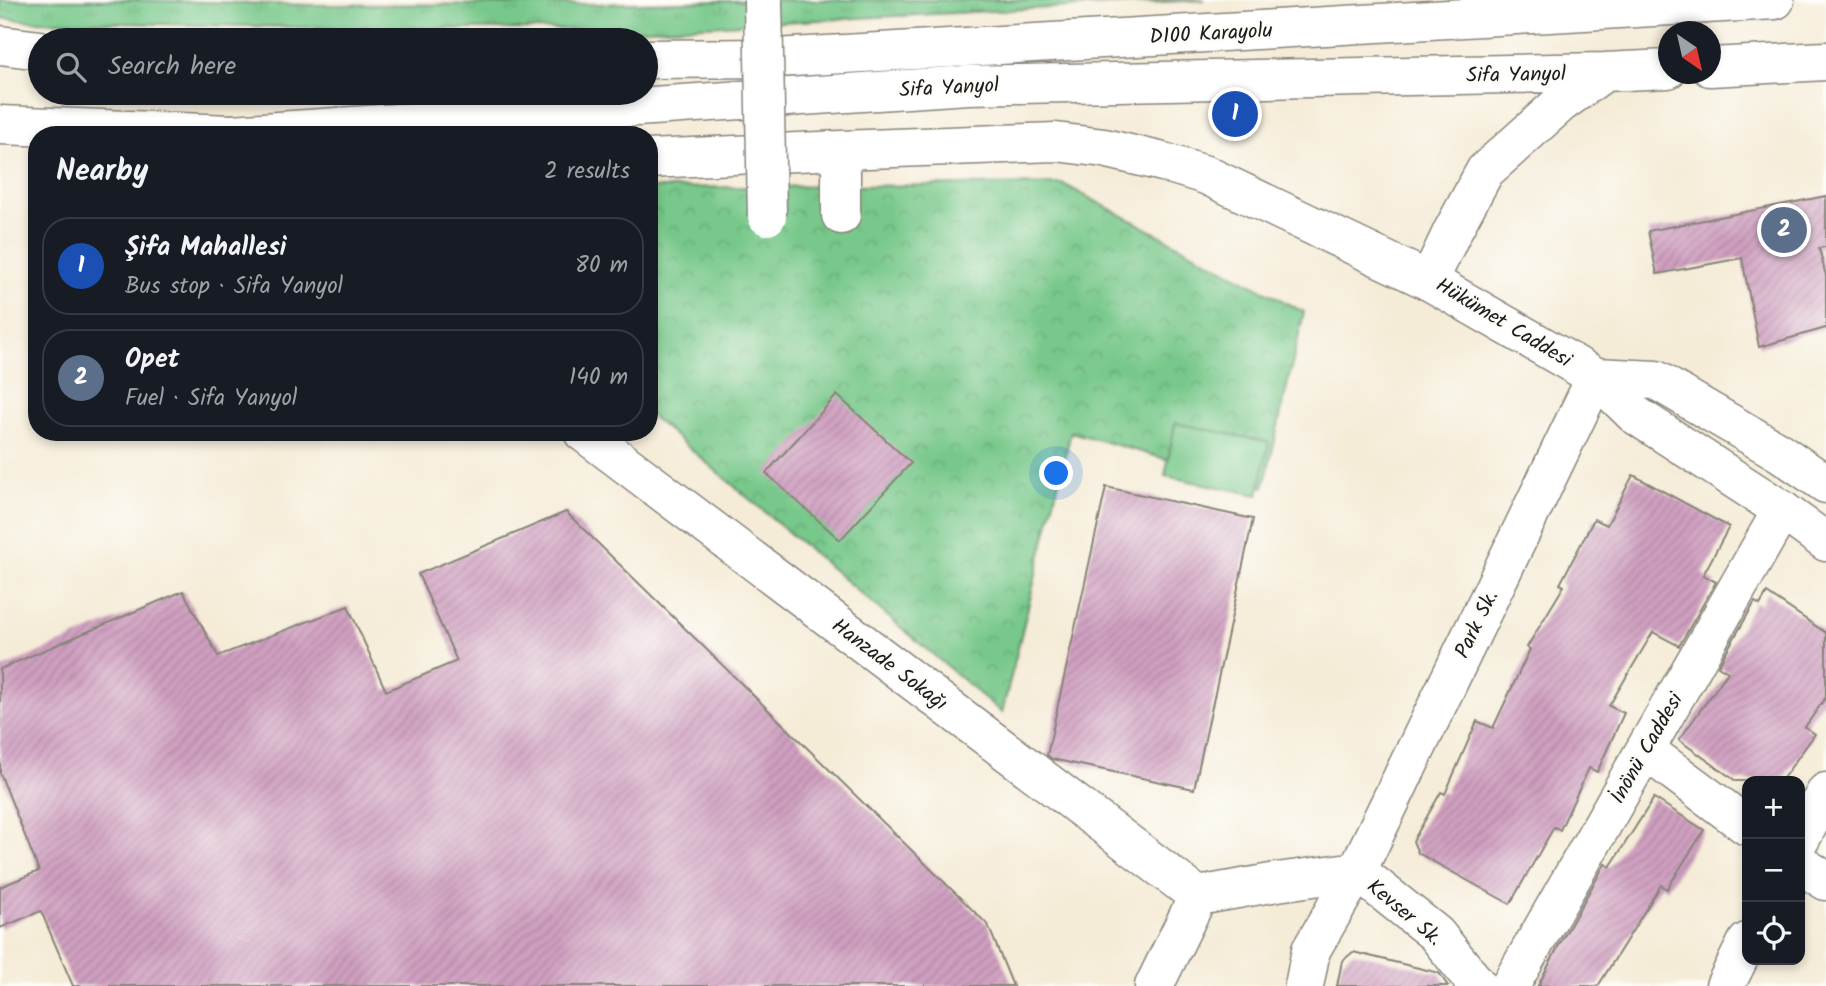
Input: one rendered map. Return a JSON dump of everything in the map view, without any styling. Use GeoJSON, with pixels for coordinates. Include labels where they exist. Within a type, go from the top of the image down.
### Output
{"type":"FeatureCollection","features":[{"type":"Feature","properties":{"kind":"main road"},"geometry":{"type":"LineString","coordinates":[[763,0],[767,216]]}},
{"type":"Feature","properties":{"kind":"main road","name":"D100 Karayolu"},"geometry":{"type":"LineString","coordinates":[[658,59],[775,58],[1775,0]]}},
{"type":"Feature","properties":{"kind":"main road"},"geometry":{"type":"LineString","coordinates":[[0,46],[28,49]]}},
{"type":"Feature","properties":{"kind":"main road"},"geometry":{"type":"LineString","coordinates":[[1721,66],[1826,61]]}},
{"type":"Feature","properties":{"kind":"main road","name":"Sifa Yanyol"},"geometry":{"type":"LineString","coordinates":[[364,126],[968,85],[1658,69]]}},
{"type":"Feature","properties":{"kind":"main road","name":"Hükümet Caddesi"},"geometry":{"type":"LineString","coordinates":[[1604,72],[1561,103],[1485,171],[1429,281],[1596,377],[1634,414],[1782,510],[1826,542]]}},
{"type":"Feature","properties":{"kind":"main road","name":"Sifa Yanyol"},"geometry":{"type":"LineString","coordinates":[[0,125],[28,126]]}},
{"type":"Feature","properties":{"kind":"main road"},"geometry":{"type":"LineString","coordinates":[[658,159],[1056,142],[1104,148],[1206,175],[1429,281]]}},
{"type":"Feature","properties":{"kind":"main road"},"geometry":{"type":"LineString","coordinates":[[841,150],[841,215]]}},
{"type":"Feature","properties":{"kind":"main road","name":"Hükümet Caddesi"},"geometry":{"type":"LineString","coordinates":[[1596,377],[1656,380],[1779,452],[1826,484]]}},
{"type":"Feature","properties":{"kind":"main road","name":"Park Sk."},"geometry":{"type":"LineString","coordinates":[[1304,986],[1311,950],[1356,871],[1596,377]]}},
{"type":"Feature","properties":{"kind":"main road","name":"Hanzade Sokağı"},"geometry":{"type":"LineString","coordinates":[[595,441],[1198,896]]}},
{"type":"Feature","properties":{"kind":"main road","name":"İnönü Caddesi"},"geometry":{"type":"LineString","coordinates":[[1510,986],[1782,510]]}},
{"type":"Feature","properties":{"kind":"main road"},"geometry":{"type":"LineString","coordinates":[[1644,750],[1742,821]]}},
{"type":"Feature","properties":{"kind":"main road"},"geometry":{"type":"LineString","coordinates":[[1801,839],[1826,792]]}},
{"type":"Feature","properties":{"kind":"main road"},"geometry":{"type":"LineString","coordinates":[[1805,867],[1826,881]]}},
{"type":"Feature","properties":{"kind":"main road"},"geometry":{"type":"LineString","coordinates":[[1154,986],[1198,896],[1356,871]]}},
{"type":"Feature","properties":{"kind":"main road","name":"Kevser Sk."},"geometry":{"type":"LineString","coordinates":[[1356,871],[1436,934],[1478,986]]}},
{"type":"Feature","properties":{"kind":"main road"},"geometry":{"type":"LineString","coordinates":[[1725,986],[1742,952]]}},
{"type":"Feature","properties":{"kind":"green space"},"geometry":{"type":"Polygon","coordinates":[[[0,0],[133,0],[310,5],[599,4],[775,0],[1205,0],[658,28],[337,28],[0,18],[0,0]]]}},
{"type":"Feature","properties":{"kind":"green space"},"geometry":{"type":"Polygon","coordinates":[[[1063,184],[1304,312],[1264,487],[1071,432],[1002,713],[658,422],[658,188],[1063,184]]]}},
{"type":"Feature","properties":{"kind":"green space"},"geometry":{"type":"Polygon","coordinates":[[[1175,423],[1269,442],[1258,495],[1165,476],[1175,423]]]}},
{"type":"Feature","properties":{"kind":"building"},"geometry":{"type":"Polygon","coordinates":[[[1826,196],[1826,247],[1819,248],[1826,276],[1826,328],[1759,347],[1742,258],[1657,274],[1648,231],[1826,196]]]}},
{"type":"Feature","properties":{"kind":"building"},"geometry":{"type":"Polygon","coordinates":[[[837,395],[911,463],[840,540],[766,473],[837,395]]]}},
{"type":"Feature","properties":{"kind":"building"},"geometry":{"type":"Polygon","coordinates":[[[1633,475],[1729,527],[1703,575],[1716,582],[1679,646],[1653,632],[1609,706],[1624,713],[1597,772],[1589,768],[1560,830],[1554,827],[1510,904],[1418,853],[1413,841],[1441,792],[1445,794],[1477,721],[1493,728],[1530,649],[1527,647],[1564,586],[1560,584],[1594,519],[1607,525],[1633,475]]]}},
{"type":"Feature","properties":{"kind":"building"},"geometry":{"type":"Polygon","coordinates":[[[1106,487],[1253,519],[1194,789],[1052,759],[1047,755],[1106,487]]]}},
{"type":"Feature","properties":{"kind":"building"},"geometry":{"type":"Polygon","coordinates":[[[566,512],[988,925],[1013,986],[73,986],[41,911],[0,928],[0,887],[39,871],[0,773],[0,669],[183,591],[218,656],[348,606],[386,691],[457,661],[418,574],[566,512]]]}},
{"type":"Feature","properties":{"kind":"building"},"geometry":{"type":"Polygon","coordinates":[[[1767,593],[1826,633],[1826,697],[1805,727],[1815,734],[1785,776],[1742,776],[1742,781],[1736,781],[1679,740],[1728,672],[1718,666],[1755,602],[1760,605],[1767,593]]]}},
{"type":"Feature","properties":{"kind":"building"},"geometry":{"type":"Polygon","coordinates":[[[1654,798],[1704,830],[1667,889],[1661,885],[1598,986],[1538,986],[1605,864],[1610,867],[1654,798]]]}},
{"type":"Feature","properties":{"kind":"building"},"geometry":{"type":"Polygon","coordinates":[[[1353,952],[1439,973],[1448,986],[1337,986],[1342,961],[1353,952]]]}},
{"type":"Feature","properties":{"kind":"place","name":"Şifa Mahallesi"},"geometry":{"type":"Point","coordinates":[1235,114]}},
{"type":"Feature","properties":{"kind":"place","name":"Opet"},"geometry":{"type":"Point","coordinates":[1784,230]}}]}
